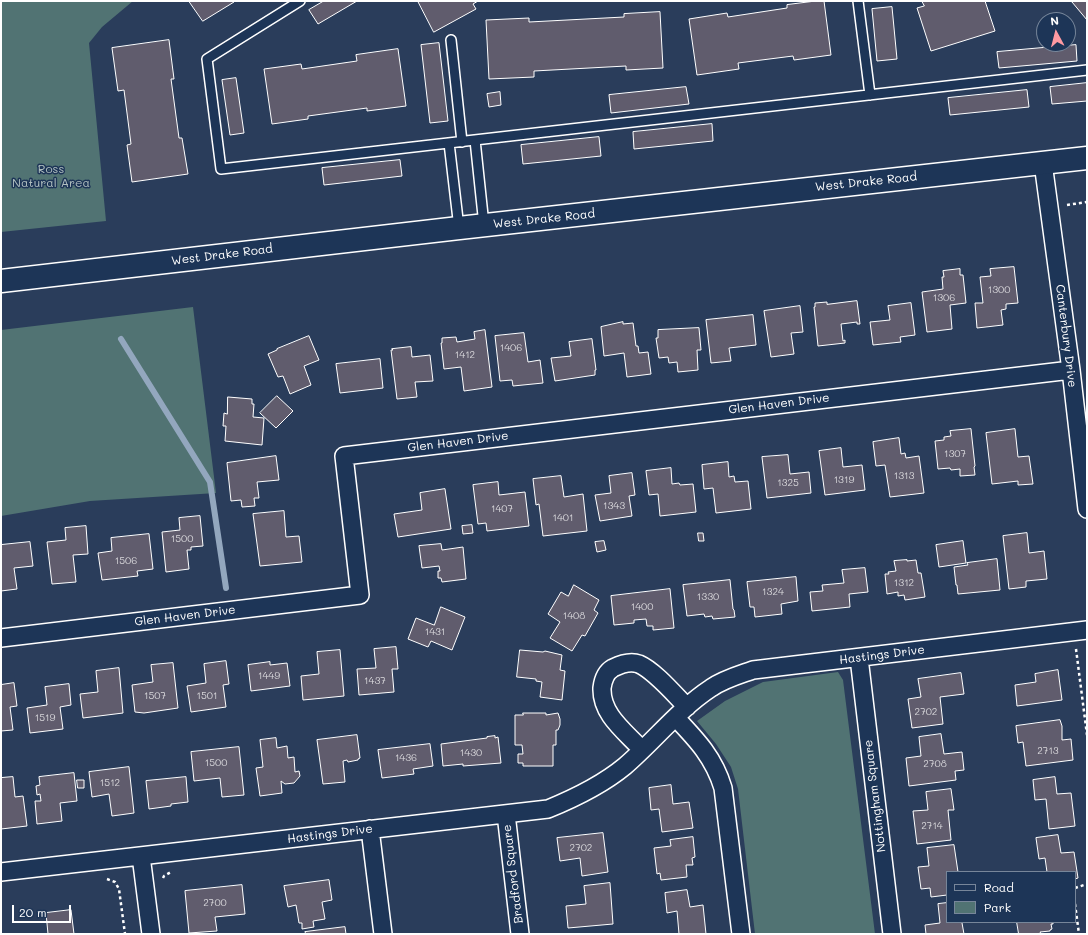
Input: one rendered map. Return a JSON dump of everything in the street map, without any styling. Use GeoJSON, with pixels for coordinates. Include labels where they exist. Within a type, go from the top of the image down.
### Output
{"type":"FeatureCollection","features":[{"type":"Feature","properties":{"kind":"main road","name":"West Drake Road"},"geometry":{"type":"LineString","coordinates":[[1,281],[484,225],[1087,158]]}},
{"type":"Feature","properties":{"kind":"street","name":"Canterbury Drive"},"geometry":{"type":"LineString","coordinates":[[1043,163],[1087,509]]}},
{"type":"Feature","properties":{"kind":"street","name":"Glen Haven Drive"},"geometry":{"type":"LineString","coordinates":[[1,638],[360,595],[344,456],[1070,370]]}},
{"type":"Feature","properties":{"kind":"street","name":"Hastings Drive"},"geometry":{"type":"LineString","coordinates":[[1,872],[548,809],[571,800],[601,784],[624,766],[681,712],[711,687],[732,677],[753,670],[1087,630]]}},
{"type":"Feature","properties":{"kind":"street","name":"Nottingham Square"},"geometry":{"type":"LineString","coordinates":[[859,658],[892,934]]}},
{"type":"Feature","properties":{"kind":"street"},"geometry":{"type":"LineString","coordinates":[[642,750],[614,721],[606,709],[602,695],[602,681],[609,670],[620,664],[632,662],[640,664],[653,673],[681,712],[709,755],[719,774],[724,788],[741,934]]}},
{"type":"Feature","properties":{"kind":"street","name":"Bradford Square"},"geometry":{"type":"LineString","coordinates":[[506,814],[520,934]]}},
{"type":"Feature","properties":{"kind":"street"},"geometry":{"type":"LineString","coordinates":[[370,829],[382,934]]}},
{"type":"Feature","properties":{"kind":"street"},"geometry":{"type":"LineString","coordinates":[[141,856],[151,934]]}},
{"type":"Feature","properties":{"kind":"lane"},"geometry":{"type":"LineString","coordinates":[[300,1],[207,59],[221,169],[1087,70]]}},
{"type":"Feature","properties":{"kind":"lane"},"geometry":{"type":"LineString","coordinates":[[858,1],[870,95]]}},
{"type":"Feature","properties":{"kind":"lane"},"geometry":{"type":"LineString","coordinates":[[452,40],[462,142]]}},
{"type":"Feature","properties":{"kind":"lane"},"geometry":{"type":"LineString","coordinates":[[475,140],[484,225]]}},
{"type":"Feature","properties":{"kind":"lane"},"geometry":{"type":"LineString","coordinates":[[449,143],[459,228]]}},
{"type":"Feature","properties":{"kind":"path"},"geometry":{"type":"LineString","coordinates":[[1070,645],[1076,648],[1087,735]]}},
{"type":"Feature","properties":{"kind":"path"},"geometry":{"type":"LineString","coordinates":[[162,880],[164,876],[172,871]]}},
{"type":"Feature","properties":{"kind":"path"},"geometry":{"type":"LineString","coordinates":[[107,879],[117,882],[119,888],[125,934]]}},
{"type":"Feature","properties":{"kind":"path"},"geometry":{"type":"LineString","coordinates":[[1076,888],[1087,884]]}},
{"type":"Feature","properties":{"kind":"path"},"geometry":{"type":"LineString","coordinates":[[1076,912],[1079,934]]}},
{"type":"Feature","properties":{"kind":"green space","name":"Ross Natural Area"},"geometry":{"type":"Polygon","coordinates":[[[1,1],[133,1],[102,27],[89,43],[106,221],[1,232],[1,1]]]}},
{"type":"Feature","properties":{"kind":"green space"},"geometry":{"type":"Polygon","coordinates":[[[193,307],[216,493],[90,501],[1,516],[1,330],[193,307]]]}},
{"type":"Feature","properties":{"kind":"green space"},"geometry":{"type":"Polygon","coordinates":[[[838,672],[843,680],[875,934],[755,934],[738,789],[731,767],[716,744],[697,721],[725,701],[763,682],[838,672]]]}},
{"type":"Feature","properties":{"kind":"building"},"geometry":{"type":"Polygon","coordinates":[[[189,1],[234,1],[234,2],[203,21],[189,1]]]}},
{"type":"Feature","properties":{"kind":"building"},"geometry":{"type":"Polygon","coordinates":[[[324,1],[357,1],[318,24],[309,10],[324,1]]]}},
{"type":"Feature","properties":{"kind":"building"},"geometry":{"type":"Polygon","coordinates":[[[418,1],[478,1],[473,4],[476,9],[434,32],[418,1]]]}},
{"type":"Feature","properties":{"kind":"building"},"geometry":{"type":"Polygon","coordinates":[[[824,1],[831,55],[794,60],[793,56],[738,63],[739,69],[697,75],[689,19],[727,13],[728,17],[787,8],[787,5],[824,1]]]}},
{"type":"Feature","properties":{"kind":"building"},"geometry":{"type":"Polygon","coordinates":[[[922,1],[985,1],[995,31],[931,51],[917,8],[924,6],[922,1]]]}},
{"type":"Feature","properties":{"kind":"building"},"geometry":{"type":"Polygon","coordinates":[[[1087,1],[1087,20],[1072,2],[1087,1]]]}},
{"type":"Feature","properties":{"kind":"building"},"geometry":{"type":"Polygon","coordinates":[[[892,7],[897,59],[877,61],[872,9],[892,7]]]}},
{"type":"Feature","properties":{"kind":"building"},"geometry":{"type":"Polygon","coordinates":[[[660,12],[663,68],[626,70],[626,66],[534,71],[534,77],[489,79],[486,20],[529,18],[529,22],[624,17],[624,14],[660,12]]]}},
{"type":"Feature","properties":{"kind":"building"},"geometry":{"type":"Polygon","coordinates":[[[169,40],[174,79],[171,79],[179,138],[182,138],[188,174],[132,182],[127,145],[131,144],[124,90],[118,91],[112,48],[169,40]]]}},
{"type":"Feature","properties":{"kind":"building"},"geometry":{"type":"Polygon","coordinates":[[[439,43],[448,121],[430,123],[421,45],[439,43]]]}},
{"type":"Feature","properties":{"kind":"building"},"geometry":{"type":"Polygon","coordinates":[[[1076,45],[1077,61],[999,68],[997,52],[1036,49],[1036,52],[1076,52],[1076,45]]]}},
{"type":"Feature","properties":{"kind":"building"},"geometry":{"type":"Polygon","coordinates":[[[398,49],[406,106],[367,111],[367,108],[308,116],[308,119],[272,124],[264,69],[301,64],[302,69],[357,61],[356,55],[398,49]]]}},
{"type":"Feature","properties":{"kind":"building"},"geometry":{"type":"Polygon","coordinates":[[[236,78],[244,133],[230,135],[222,80],[236,78]]]}},
{"type":"Feature","properties":{"kind":"building"},"geometry":{"type":"Polygon","coordinates":[[[1087,83],[1087,101],[1052,104],[1050,87],[1087,83]]]}},
{"type":"Feature","properties":{"kind":"building"},"geometry":{"type":"Polygon","coordinates":[[[686,87],[689,104],[611,113],[609,95],[686,87]]]}},
{"type":"Feature","properties":{"kind":"building"},"geometry":{"type":"Polygon","coordinates":[[[1027,90],[1029,107],[950,115],[948,98],[1027,90]]]}},
{"type":"Feature","properties":{"kind":"building"},"geometry":{"type":"Polygon","coordinates":[[[500,92],[501,105],[489,107],[487,94],[500,92]]]}},
{"type":"Feature","properties":{"kind":"building"},"geometry":{"type":"Polygon","coordinates":[[[712,124],[713,141],[634,149],[633,132],[712,124]]]}},
{"type":"Feature","properties":{"kind":"building"},"geometry":{"type":"Polygon","coordinates":[[[599,137],[601,156],[523,164],[521,145],[599,137]]]}},
{"type":"Feature","properties":{"kind":"building"},"geometry":{"type":"Polygon","coordinates":[[[400,160],[402,176],[324,185],[322,168],[400,160]]]}},
{"type":"Feature","properties":{"kind":"building"},"geometry":{"type":"Polygon","coordinates":[[[1014,267],[1018,303],[1006,304],[1006,309],[1001,310],[1003,325],[977,328],[975,303],[983,303],[980,277],[991,276],[990,269],[1014,267]]]}},
{"type":"Feature","properties":{"kind":"building"},"geometry":{"type":"Polygon","coordinates":[[[960,269],[960,275],[963,275],[966,303],[950,305],[952,329],[927,332],[922,292],[943,289],[943,271],[960,269]]]}},
{"type":"Feature","properties":{"kind":"building"},"geometry":{"type":"Polygon","coordinates":[[[857,301],[860,324],[857,324],[857,322],[841,324],[843,341],[845,340],[845,343],[818,346],[814,307],[815,303],[827,302],[827,304],[857,301]]]}},
{"type":"Feature","properties":{"kind":"building"},"geometry":{"type":"Polygon","coordinates":[[[911,303],[915,335],[900,337],[901,342],[873,345],[870,322],[890,320],[888,306],[911,303]]]}},
{"type":"Feature","properties":{"kind":"building"},"geometry":{"type":"Polygon","coordinates":[[[800,306],[803,332],[791,333],[794,354],[771,357],[764,311],[800,306]]]}},
{"type":"Feature","properties":{"kind":"building"},"geometry":{"type":"Polygon","coordinates":[[[753,315],[756,345],[729,348],[731,361],[711,363],[706,320],[753,315]]]}},
{"type":"Feature","properties":{"kind":"building"},"geometry":{"type":"Polygon","coordinates":[[[623,322],[623,324],[633,323],[636,346],[638,346],[639,353],[648,352],[651,374],[627,377],[624,353],[604,356],[601,327],[623,322]]]}},
{"type":"Feature","properties":{"kind":"building"},"geometry":{"type":"Polygon","coordinates":[[[699,328],[701,350],[697,350],[698,370],[678,372],[677,362],[669,363],[668,357],[659,358],[656,338],[658,338],[658,330],[699,328]]]}},
{"type":"Feature","properties":{"kind":"building"},"geometry":{"type":"Polygon","coordinates":[[[485,330],[492,387],[464,391],[461,367],[444,369],[441,343],[442,338],[456,337],[457,342],[475,339],[474,332],[485,330]]]}},
{"type":"Feature","properties":{"kind":"building"},"geometry":{"type":"Polygon","coordinates":[[[524,333],[528,362],[540,360],[543,383],[513,386],[512,380],[500,381],[495,336],[524,333]]]}},
{"type":"Feature","properties":{"kind":"building"},"geometry":{"type":"Polygon","coordinates":[[[309,336],[319,360],[304,366],[311,385],[290,394],[283,376],[278,377],[268,354],[309,336]]]}},
{"type":"Feature","properties":{"kind":"building"},"geometry":{"type":"Polygon","coordinates":[[[592,339],[596,370],[595,375],[555,381],[551,358],[571,356],[569,342],[592,339]]]}},
{"type":"Feature","properties":{"kind":"building"},"geometry":{"type":"Polygon","coordinates":[[[411,347],[412,357],[430,355],[433,381],[415,382],[417,397],[397,399],[391,350],[411,347]]]}},
{"type":"Feature","properties":{"kind":"building"},"geometry":{"type":"Polygon","coordinates":[[[380,359],[383,388],[340,393],[336,364],[380,359]]]}},
{"type":"Feature","properties":{"kind":"building"},"geometry":{"type":"Polygon","coordinates":[[[277,396],[293,411],[276,428],[260,413],[277,396]]]}},
{"type":"Feature","properties":{"kind":"building"},"geometry":{"type":"Polygon","coordinates":[[[228,397],[252,399],[252,404],[254,404],[253,417],[264,418],[262,445],[225,441],[226,426],[223,426],[224,413],[227,414],[228,397]]]}},
{"type":"Feature","properties":{"kind":"building"},"geometry":{"type":"Polygon","coordinates":[[[971,429],[975,475],[960,476],[960,469],[938,469],[935,441],[944,440],[944,437],[951,436],[950,431],[971,429]]]}},
{"type":"Feature","properties":{"kind":"building"},"geometry":{"type":"Polygon","coordinates":[[[1015,429],[1018,457],[1029,456],[1033,484],[1018,485],[1018,481],[992,484],[986,433],[1015,429]]]}},
{"type":"Feature","properties":{"kind":"building"},"geometry":{"type":"Polygon","coordinates":[[[899,438],[901,454],[905,453],[906,458],[919,456],[924,493],[890,497],[885,465],[876,466],[873,442],[899,438]]]}},
{"type":"Feature","properties":{"kind":"building"},"geometry":{"type":"Polygon","coordinates":[[[841,448],[843,467],[862,465],[865,490],[825,495],[819,451],[841,448]]]}},
{"type":"Feature","properties":{"kind":"building"},"geometry":{"type":"Polygon","coordinates":[[[788,455],[790,474],[809,472],[811,493],[767,498],[762,457],[788,455]]]}},
{"type":"Feature","properties":{"kind":"building"},"geometry":{"type":"Polygon","coordinates":[[[276,456],[279,480],[257,482],[259,498],[254,498],[255,506],[242,507],[241,500],[231,501],[227,463],[276,456]]]}},
{"type":"Feature","properties":{"kind":"building"},"geometry":{"type":"Polygon","coordinates":[[[728,462],[729,477],[734,476],[735,482],[748,481],[751,509],[716,513],[713,488],[704,489],[702,465],[728,462]]]}},
{"type":"Feature","properties":{"kind":"building"},"geometry":{"type":"Polygon","coordinates":[[[671,468],[672,484],[693,484],[696,512],[660,516],[658,494],[649,495],[646,471],[671,468]]]}},
{"type":"Feature","properties":{"kind":"building"},"geometry":{"type":"Polygon","coordinates":[[[632,473],[635,495],[629,496],[632,516],[600,521],[595,495],[611,493],[609,476],[632,473]]]}},
{"type":"Feature","properties":{"kind":"building"},"geometry":{"type":"Polygon","coordinates":[[[561,476],[564,497],[583,494],[587,531],[543,536],[539,504],[536,505],[533,479],[561,476]]]}},
{"type":"Feature","properties":{"kind":"building"},"geometry":{"type":"Polygon","coordinates":[[[498,482],[499,495],[525,492],[529,526],[487,531],[486,523],[478,524],[473,485],[498,482]]]}},
{"type":"Feature","properties":{"kind":"building"},"geometry":{"type":"Polygon","coordinates":[[[445,489],[451,529],[398,537],[394,514],[422,510],[420,493],[445,489]]]}},
{"type":"Feature","properties":{"kind":"building"},"geometry":{"type":"Polygon","coordinates":[[[284,511],[286,537],[299,536],[302,562],[260,566],[253,514],[284,511]]]}},
{"type":"Feature","properties":{"kind":"building"},"geometry":{"type":"Polygon","coordinates":[[[200,516],[203,546],[191,547],[191,550],[187,550],[189,569],[166,572],[162,532],[180,530],[179,518],[200,516]]]}},
{"type":"Feature","properties":{"kind":"building"},"geometry":{"type":"Polygon","coordinates":[[[472,525],[473,533],[463,534],[462,526],[472,525]]]}},
{"type":"Feature","properties":{"kind":"building"},"geometry":{"type":"Polygon","coordinates":[[[86,526],[88,554],[73,555],[76,582],[52,584],[47,542],[66,540],[65,528],[86,526]]]}},
{"type":"Feature","properties":{"kind":"building"},"geometry":{"type":"Polygon","coordinates":[[[698,533],[703,533],[704,541],[699,541],[698,533]]]}},
{"type":"Feature","properties":{"kind":"building"},"geometry":{"type":"Polygon","coordinates":[[[1027,533],[1029,553],[1044,551],[1047,579],[1026,581],[1026,587],[1009,589],[1003,536],[1027,533]]]}},
{"type":"Feature","properties":{"kind":"building"},"geometry":{"type":"Polygon","coordinates":[[[149,534],[153,569],[137,571],[138,576],[102,580],[98,553],[112,551],[111,538],[149,534]]]}},
{"type":"Feature","properties":{"kind":"building"},"geometry":{"type":"Polygon","coordinates":[[[604,541],[606,550],[597,552],[595,542],[604,541]]]}},
{"type":"Feature","properties":{"kind":"building"},"geometry":{"type":"Polygon","coordinates":[[[963,541],[966,563],[939,567],[936,545],[963,541]]]}},
{"type":"Feature","properties":{"kind":"building"},"geometry":{"type":"Polygon","coordinates":[[[30,542],[33,566],[14,568],[17,589],[1,591],[1,545],[30,542]]]}},
{"type":"Feature","properties":{"kind":"building"},"geometry":{"type":"Polygon","coordinates":[[[441,544],[442,550],[463,547],[466,579],[442,582],[441,578],[438,578],[438,571],[440,571],[439,566],[422,568],[419,546],[441,544]]]}},
{"type":"Feature","properties":{"kind":"building"},"geometry":{"type":"Polygon","coordinates":[[[997,559],[1000,590],[958,594],[954,567],[968,565],[967,563],[997,559]]]}},
{"type":"Feature","properties":{"kind":"building"},"geometry":{"type":"Polygon","coordinates":[[[916,560],[918,573],[921,573],[925,597],[905,600],[904,595],[898,596],[898,592],[887,594],[885,574],[896,571],[894,561],[916,560]]]}},
{"type":"Feature","properties":{"kind":"building"},"geometry":{"type":"Polygon","coordinates":[[[865,568],[868,592],[849,594],[850,607],[812,611],[810,592],[823,591],[822,585],[844,583],[842,570],[865,568]]]}},
{"type":"Feature","properties":{"kind":"building"},"geometry":{"type":"Polygon","coordinates":[[[796,577],[798,601],[781,604],[782,614],[755,617],[754,607],[750,607],[747,582],[796,577]]]}},
{"type":"Feature","properties":{"kind":"building"},"geometry":{"type":"Polygon","coordinates":[[[730,580],[735,617],[713,619],[712,616],[705,617],[704,614],[687,616],[683,585],[730,580]]]}},
{"type":"Feature","properties":{"kind":"building"},"geometry":{"type":"Polygon","coordinates":[[[574,585],[599,600],[594,610],[598,613],[585,636],[582,635],[572,651],[550,638],[560,622],[548,614],[561,592],[568,596],[574,585]]]}},
{"type":"Feature","properties":{"kind":"building"},"geometry":{"type":"Polygon","coordinates":[[[670,589],[674,628],[653,630],[653,626],[647,626],[646,619],[634,620],[634,623],[614,625],[611,596],[670,589]]]}},
{"type":"Feature","properties":{"kind":"building"},"geometry":{"type":"Polygon","coordinates":[[[441,607],[465,617],[452,650],[431,641],[428,647],[408,639],[416,618],[434,625],[441,607]]]}},
{"type":"Feature","properties":{"kind":"building"},"geometry":{"type":"Polygon","coordinates":[[[396,647],[398,669],[392,669],[394,692],[359,695],[357,669],[376,668],[374,649],[396,647]]]}},
{"type":"Feature","properties":{"kind":"building"},"geometry":{"type":"Polygon","coordinates":[[[340,650],[344,696],[303,700],[301,676],[319,674],[317,652],[340,650]]]}},
{"type":"Feature","properties":{"kind":"building"},"geometry":{"type":"Polygon","coordinates":[[[520,650],[545,651],[562,655],[560,670],[565,671],[562,700],[540,697],[542,682],[536,681],[536,679],[517,677],[520,650]]]}},
{"type":"Feature","properties":{"kind":"building"},"geometry":{"type":"Polygon","coordinates":[[[226,661],[229,684],[223,685],[226,707],[191,712],[187,686],[206,683],[204,664],[226,661]]]}},
{"type":"Feature","properties":{"kind":"building"},"geometry":{"type":"Polygon","coordinates":[[[270,662],[270,665],[287,663],[290,686],[251,691],[248,665],[270,662]]]}},
{"type":"Feature","properties":{"kind":"building"},"geometry":{"type":"Polygon","coordinates":[[[173,663],[178,708],[144,713],[135,712],[132,685],[153,682],[151,665],[173,663]]]}},
{"type":"Feature","properties":{"kind":"building"},"geometry":{"type":"Polygon","coordinates":[[[119,668],[123,713],[83,718],[80,694],[98,692],[96,671],[119,668]]]}},
{"type":"Feature","properties":{"kind":"building"},"geometry":{"type":"Polygon","coordinates":[[[1058,670],[1062,700],[1017,706],[1015,685],[1036,682],[1035,674],[1058,670]]]}},
{"type":"Feature","properties":{"kind":"building"},"geometry":{"type":"Polygon","coordinates":[[[961,673],[964,694],[940,697],[943,724],[912,728],[908,699],[921,697],[918,679],[961,673]]]}},
{"type":"Feature","properties":{"kind":"building"},"geometry":{"type":"Polygon","coordinates":[[[14,683],[17,706],[10,707],[13,730],[1,731],[1,685],[14,683]]]}},
{"type":"Feature","properties":{"kind":"building"},"geometry":{"type":"Polygon","coordinates":[[[69,684],[71,705],[60,707],[63,729],[30,733],[27,708],[47,705],[45,687],[69,684]]]}},
{"type":"Feature","properties":{"kind":"building"},"geometry":{"type":"Polygon","coordinates":[[[523,713],[546,713],[546,715],[558,713],[560,725],[558,730],[556,730],[556,745],[553,745],[553,766],[523,766],[523,763],[518,763],[518,754],[523,754],[522,745],[515,745],[515,715],[523,715],[523,713]]]}},
{"type":"Feature","properties":{"kind":"building"},"geometry":{"type":"Polygon","coordinates":[[[1060,720],[1062,726],[1062,740],[1071,739],[1073,760],[1026,766],[1023,742],[1018,743],[1016,726],[1060,720]]]}},
{"type":"Feature","properties":{"kind":"building"},"geometry":{"type":"Polygon","coordinates":[[[941,734],[944,754],[962,752],[964,770],[955,771],[956,780],[909,786],[906,758],[921,756],[919,737],[941,734]]]}},
{"type":"Feature","properties":{"kind":"building"},"geometry":{"type":"Polygon","coordinates":[[[357,735],[360,758],[358,760],[348,762],[347,760],[343,761],[345,782],[323,784],[317,740],[357,735]]]}},
{"type":"Feature","properties":{"kind":"building"},"geometry":{"type":"Polygon","coordinates":[[[495,736],[495,738],[498,737],[501,763],[443,766],[441,744],[495,736]]]}},
{"type":"Feature","properties":{"kind":"building"},"geometry":{"type":"Polygon","coordinates":[[[276,738],[277,748],[287,746],[288,758],[294,757],[295,772],[299,771],[300,776],[294,783],[285,784],[281,781],[282,793],[260,796],[256,768],[263,767],[260,740],[276,738]]]}},
{"type":"Feature","properties":{"kind":"building"},"geometry":{"type":"Polygon","coordinates":[[[430,744],[433,766],[413,769],[414,774],[382,778],[378,750],[430,744]]]}},
{"type":"Feature","properties":{"kind":"building"},"geometry":{"type":"Polygon","coordinates":[[[239,747],[244,795],[222,797],[220,778],[194,781],[191,752],[239,747]]]}},
{"type":"Feature","properties":{"kind":"building"},"geometry":{"type":"Polygon","coordinates":[[[129,767],[134,813],[112,816],[109,794],[92,797],[89,772],[129,767]]]}},
{"type":"Feature","properties":{"kind":"building"},"geometry":{"type":"Polygon","coordinates":[[[74,773],[77,801],[60,803],[62,821],[37,824],[35,801],[41,801],[40,794],[37,795],[36,786],[40,785],[39,777],[74,773]]]}},
{"type":"Feature","properties":{"kind":"building"},"geometry":{"type":"Polygon","coordinates":[[[13,777],[15,797],[23,796],[27,826],[1,829],[1,778],[13,777]]]}},
{"type":"Feature","properties":{"kind":"building"},"geometry":{"type":"Polygon","coordinates":[[[186,777],[188,802],[149,809],[146,781],[186,777]]]}},
{"type":"Feature","properties":{"kind":"building"},"geometry":{"type":"Polygon","coordinates":[[[1055,777],[1057,794],[1071,793],[1075,826],[1049,829],[1046,799],[1035,800],[1033,780],[1055,777]]]}},
{"type":"Feature","properties":{"kind":"building"},"geometry":{"type":"Polygon","coordinates":[[[77,780],[84,780],[84,788],[78,788],[77,780]]]}},
{"type":"Feature","properties":{"kind":"building"},"geometry":{"type":"Polygon","coordinates":[[[671,785],[673,804],[689,802],[693,828],[662,832],[659,809],[651,810],[649,788],[671,785]]]}},
{"type":"Feature","properties":{"kind":"building"},"geometry":{"type":"Polygon","coordinates":[[[951,789],[954,810],[948,810],[951,840],[917,844],[913,811],[928,810],[926,792],[951,789]]]}},
{"type":"Feature","properties":{"kind":"building"},"geometry":{"type":"Polygon","coordinates":[[[603,833],[608,872],[582,876],[580,858],[560,861],[557,838],[603,833]]]}},
{"type":"Feature","properties":{"kind":"building"},"geometry":{"type":"Polygon","coordinates":[[[1058,835],[1061,853],[1074,852],[1078,878],[1076,879],[1076,871],[1047,871],[1045,858],[1039,859],[1036,838],[1058,835]]]}},
{"type":"Feature","properties":{"kind":"building"},"geometry":{"type":"Polygon","coordinates":[[[693,837],[695,857],[692,858],[693,865],[686,865],[687,877],[661,880],[660,873],[657,874],[654,848],[671,846],[670,840],[693,837]]]}},
{"type":"Feature","properties":{"kind":"building"},"geometry":{"type":"Polygon","coordinates":[[[954,845],[958,871],[946,871],[946,895],[931,897],[930,888],[921,889],[918,867],[929,866],[927,848],[954,845]]]}},
{"type":"Feature","properties":{"kind":"building"},"geometry":{"type":"Polygon","coordinates":[[[329,880],[332,900],[322,902],[325,919],[313,921],[314,927],[302,929],[302,923],[299,923],[296,905],[288,907],[284,886],[329,880]]]}},
{"type":"Feature","properties":{"kind":"building"},"geometry":{"type":"Polygon","coordinates":[[[610,883],[613,924],[568,928],[566,906],[586,904],[584,886],[610,883]]]}},
{"type":"Feature","properties":{"kind":"building"},"geometry":{"type":"Polygon","coordinates":[[[242,885],[245,914],[215,917],[217,931],[189,933],[185,891],[242,885]]]}},
{"type":"Feature","properties":{"kind":"building"},"geometry":{"type":"Polygon","coordinates":[[[687,890],[690,907],[703,905],[706,934],[679,934],[677,911],[667,913],[665,893],[687,890]]]}},
{"type":"Feature","properties":{"kind":"building"},"geometry":{"type":"Polygon","coordinates":[[[946,903],[946,923],[962,923],[964,934],[926,934],[925,925],[940,923],[938,904],[946,903]]]}},
{"type":"Feature","properties":{"kind":"building"},"geometry":{"type":"Polygon","coordinates":[[[71,910],[74,934],[48,934],[46,913],[71,910]]]}},
{"type":"Feature","properties":{"kind":"building"},"geometry":{"type":"Polygon","coordinates":[[[1017,923],[1053,923],[1051,924],[1052,929],[1050,931],[1040,932],[1041,934],[1019,934],[1017,923]]]}},
{"type":"Feature","properties":{"kind":"building"},"geometry":{"type":"Polygon","coordinates":[[[345,927],[346,934],[306,934],[305,932],[345,927]]]}},
{"type":"Feature","properties":{"kind":"waterway"},"geometry":{"type":"LineString","coordinates":[[121,339],[210,482],[226,588]]}}]}
